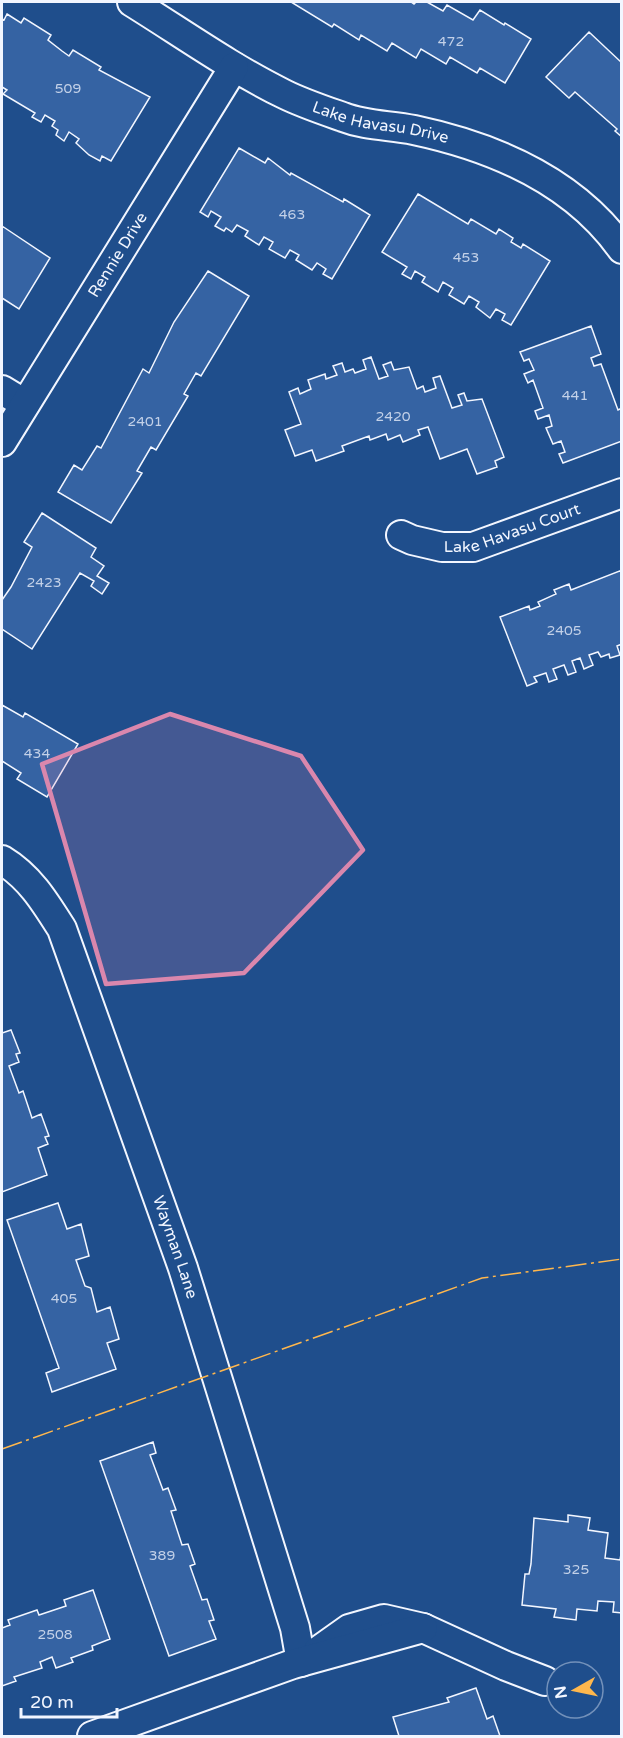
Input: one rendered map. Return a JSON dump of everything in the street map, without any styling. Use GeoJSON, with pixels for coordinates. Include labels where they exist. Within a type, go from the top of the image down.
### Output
{"type":"FeatureCollection","features":[{"type":"Feature","properties":{"kind":"street","name":"Lake Havasu Drive"},"geometry":{"type":"LineString","coordinates":[[132,2],[234,67],[285,94],[369,125],[411,129],[463,141],[503,156],[549,180],[585,207],[610,232],[621,249]]}},
{"type":"Feature","properties":{"kind":"street","name":"Rennie Drive"},"geometry":{"type":"LineString","coordinates":[[2,442],[13,397],[234,67]]}},
{"type":"Feature","properties":{"kind":"street","name":"Lake Havasu Court"},"geometry":{"type":"LineString","coordinates":[[401,535],[442,548],[473,547],[621,493]]}},
{"type":"Feature","properties":{"kind":"street","name":"Wayman Lane"},"geometry":{"type":"LineString","coordinates":[[2,860],[16,868],[40,894],[62,929],[183,1268],[295,1628],[301,1662]]}},
{"type":"Feature","properties":{"kind":"street"},"geometry":{"type":"LineString","coordinates":[[92,1737],[123,1731],[301,1662],[423,1628],[544,1681]]}},
{"type":"Feature","properties":{"kind":"highlighted area"},"geometry":{"type":"Polygon","coordinates":[[[170,714],[301,756],[363,850],[244,973],[106,984],[42,764],[170,714]]]}},
{"type":"Feature","properties":{"kind":"building"},"geometry":{"type":"Polygon","coordinates":[[[291,2],[411,2],[414,4],[427,2],[443,11],[447,5],[473,20],[480,10],[531,39],[505,83],[480,68],[477,73],[450,57],[446,64],[421,49],[416,58],[392,43],[387,51],[361,35],[359,40],[334,24],[332,27],[291,2]]]}},
{"type":"Feature","properties":{"kind":"building"},"geometry":{"type":"Polygon","coordinates":[[[7,14],[21,23],[24,18],[51,35],[48,40],[69,56],[73,50],[101,67],[99,70],[150,97],[111,161],[102,156],[100,161],[89,155],[76,143],[79,139],[69,132],[64,141],[56,135],[58,130],[52,126],[55,121],[45,115],[41,122],[32,117],[35,113],[3,94],[7,90],[2,87],[2,19],[4,20],[7,14]]]}},
{"type":"Feature","properties":{"kind":"building"},"geometry":{"type":"Polygon","coordinates":[[[589,32],[622,63],[622,137],[615,131],[617,129],[575,92],[569,98],[546,77],[589,32]]]}},
{"type":"Feature","properties":{"kind":"building"},"geometry":{"type":"Polygon","coordinates":[[[239,148],[265,163],[268,158],[290,175],[291,173],[343,202],[344,199],[370,215],[332,279],[323,274],[326,269],[317,263],[312,270],[296,260],[299,255],[290,250],[285,258],[269,249],[273,242],[264,237],[259,245],[245,236],[248,231],[237,225],[232,232],[226,228],[224,231],[215,226],[221,217],[211,211],[208,217],[200,212],[239,148]]]}},
{"type":"Feature","properties":{"kind":"building"},"geometry":{"type":"Polygon","coordinates":[[[418,194],[468,224],[471,219],[496,234],[499,229],[513,238],[511,242],[521,248],[523,244],[550,261],[511,325],[502,320],[505,314],[496,309],[490,318],[476,307],[479,302],[469,296],[464,304],[449,295],[453,288],[443,282],[438,292],[422,282],[425,277],[415,271],[411,279],[402,274],[407,267],[382,252],[418,194]]]}},
{"type":"Feature","properties":{"kind":"building"},"geometry":{"type":"Polygon","coordinates":[[[2,226],[50,258],[19,309],[2,298],[2,226]]]}},
{"type":"Feature","properties":{"kind":"building"},"geometry":{"type":"Polygon","coordinates":[[[208,271],[249,296],[201,376],[196,373],[184,394],[188,396],[156,450],[151,447],[137,471],[142,473],[111,523],[58,492],[74,465],[82,470],[97,446],[101,448],[143,369],[149,373],[174,322],[208,271]]]}},
{"type":"Feature","properties":{"kind":"building"},"geometry":{"type":"Polygon","coordinates":[[[591,326],[601,354],[591,358],[594,366],[601,364],[618,410],[622,408],[622,441],[563,463],[559,454],[565,452],[561,441],[553,444],[546,428],[552,426],[549,415],[538,419],[535,411],[543,408],[533,380],[528,383],[524,374],[534,370],[529,359],[524,361],[520,352],[591,326]]]}},
{"type":"Feature","properties":{"kind":"building"},"geometry":{"type":"Polygon","coordinates":[[[371,357],[379,379],[388,376],[383,365],[391,362],[394,370],[409,367],[417,389],[423,386],[425,392],[436,388],[433,378],[440,376],[452,408],[462,405],[458,395],[464,393],[467,401],[482,399],[504,457],[495,461],[497,467],[477,474],[467,449],[440,459],[428,427],[418,430],[420,435],[403,442],[400,435],[388,440],[386,434],[370,440],[369,436],[342,446],[344,451],[316,461],[312,450],[295,456],[285,430],[301,424],[289,392],[298,388],[300,394],[311,389],[308,380],[325,374],[326,379],[337,375],[333,366],[342,363],[345,372],[353,369],[355,373],[366,369],[363,360],[371,357]]]}},
{"type":"Feature","properties":{"kind":"building"},"geometry":{"type":"Polygon","coordinates":[[[42,513],[96,548],[91,557],[104,566],[97,576],[109,583],[102,594],[91,586],[94,581],[80,573],[32,649],[2,629],[2,600],[32,547],[24,542],[42,513]]]}},
{"type":"Feature","properties":{"kind":"building"},"geometry":{"type":"Polygon","coordinates":[[[622,570],[622,644],[617,646],[620,655],[610,658],[609,654],[601,657],[598,652],[589,655],[593,665],[584,669],[580,658],[572,661],[576,672],[568,675],[564,665],[553,669],[557,679],[549,682],[546,673],[534,677],[537,682],[527,686],[500,617],[529,606],[530,610],[540,606],[538,602],[556,594],[554,590],[569,584],[571,590],[622,570]]]}},
{"type":"Feature","properties":{"kind":"building"},"geometry":{"type":"Polygon","coordinates":[[[2,705],[23,717],[25,713],[78,744],[47,797],[17,779],[21,773],[2,761],[2,705]]]}},
{"type":"Feature","properties":{"kind":"building"},"geometry":{"type":"Polygon","coordinates":[[[11,1030],[20,1053],[16,1054],[19,1062],[9,1066],[19,1093],[23,1091],[32,1118],[41,1114],[49,1136],[45,1137],[48,1144],[38,1148],[47,1175],[2,1192],[2,1033],[11,1030]]]}},
{"type":"Feature","properties":{"kind":"building"},"geometry":{"type":"Polygon","coordinates":[[[58,1203],[67,1229],[81,1224],[89,1256],[76,1260],[85,1286],[91,1288],[97,1312],[110,1307],[119,1339],[107,1343],[116,1369],[52,1392],[46,1373],[59,1368],[7,1220],[58,1203]]]}},
{"type":"Feature","properties":{"kind":"building"},"geometry":{"type":"Polygon","coordinates":[[[153,1442],[156,1453],[150,1455],[163,1490],[168,1488],[176,1510],[171,1511],[182,1545],[188,1544],[195,1564],[190,1566],[202,1600],[207,1599],[214,1620],[209,1621],[216,1639],[169,1656],[100,1461],[153,1442]]]}},
{"type":"Feature","properties":{"kind":"building"},"geometry":{"type":"Polygon","coordinates":[[[568,1515],[590,1518],[588,1530],[608,1533],[605,1558],[620,1560],[622,1548],[622,1613],[613,1612],[614,1602],[598,1601],[597,1611],[577,1609],[576,1620],[554,1617],[556,1609],[522,1605],[525,1574],[529,1574],[531,1564],[534,1518],[568,1522],[568,1515]]]}},
{"type":"Feature","properties":{"kind":"building"},"geometry":{"type":"Polygon","coordinates":[[[93,1590],[110,1639],[92,1646],[93,1650],[71,1658],[73,1662],[56,1668],[52,1657],[40,1662],[42,1668],[14,1677],[16,1681],[2,1686],[2,1628],[10,1625],[8,1620],[37,1610],[39,1615],[66,1606],[64,1600],[93,1590]]]}},
{"type":"Feature","properties":{"kind":"building"},"geometry":{"type":"Polygon","coordinates":[[[476,1688],[487,1719],[493,1716],[500,1736],[399,1736],[393,1717],[449,1702],[447,1698],[476,1688]]]}},
{"type":"Feature","properties":{"kind":"power"},"geometry":{"type":"LineString","coordinates":[[2,1449],[482,1278],[622,1259]]}}]}
